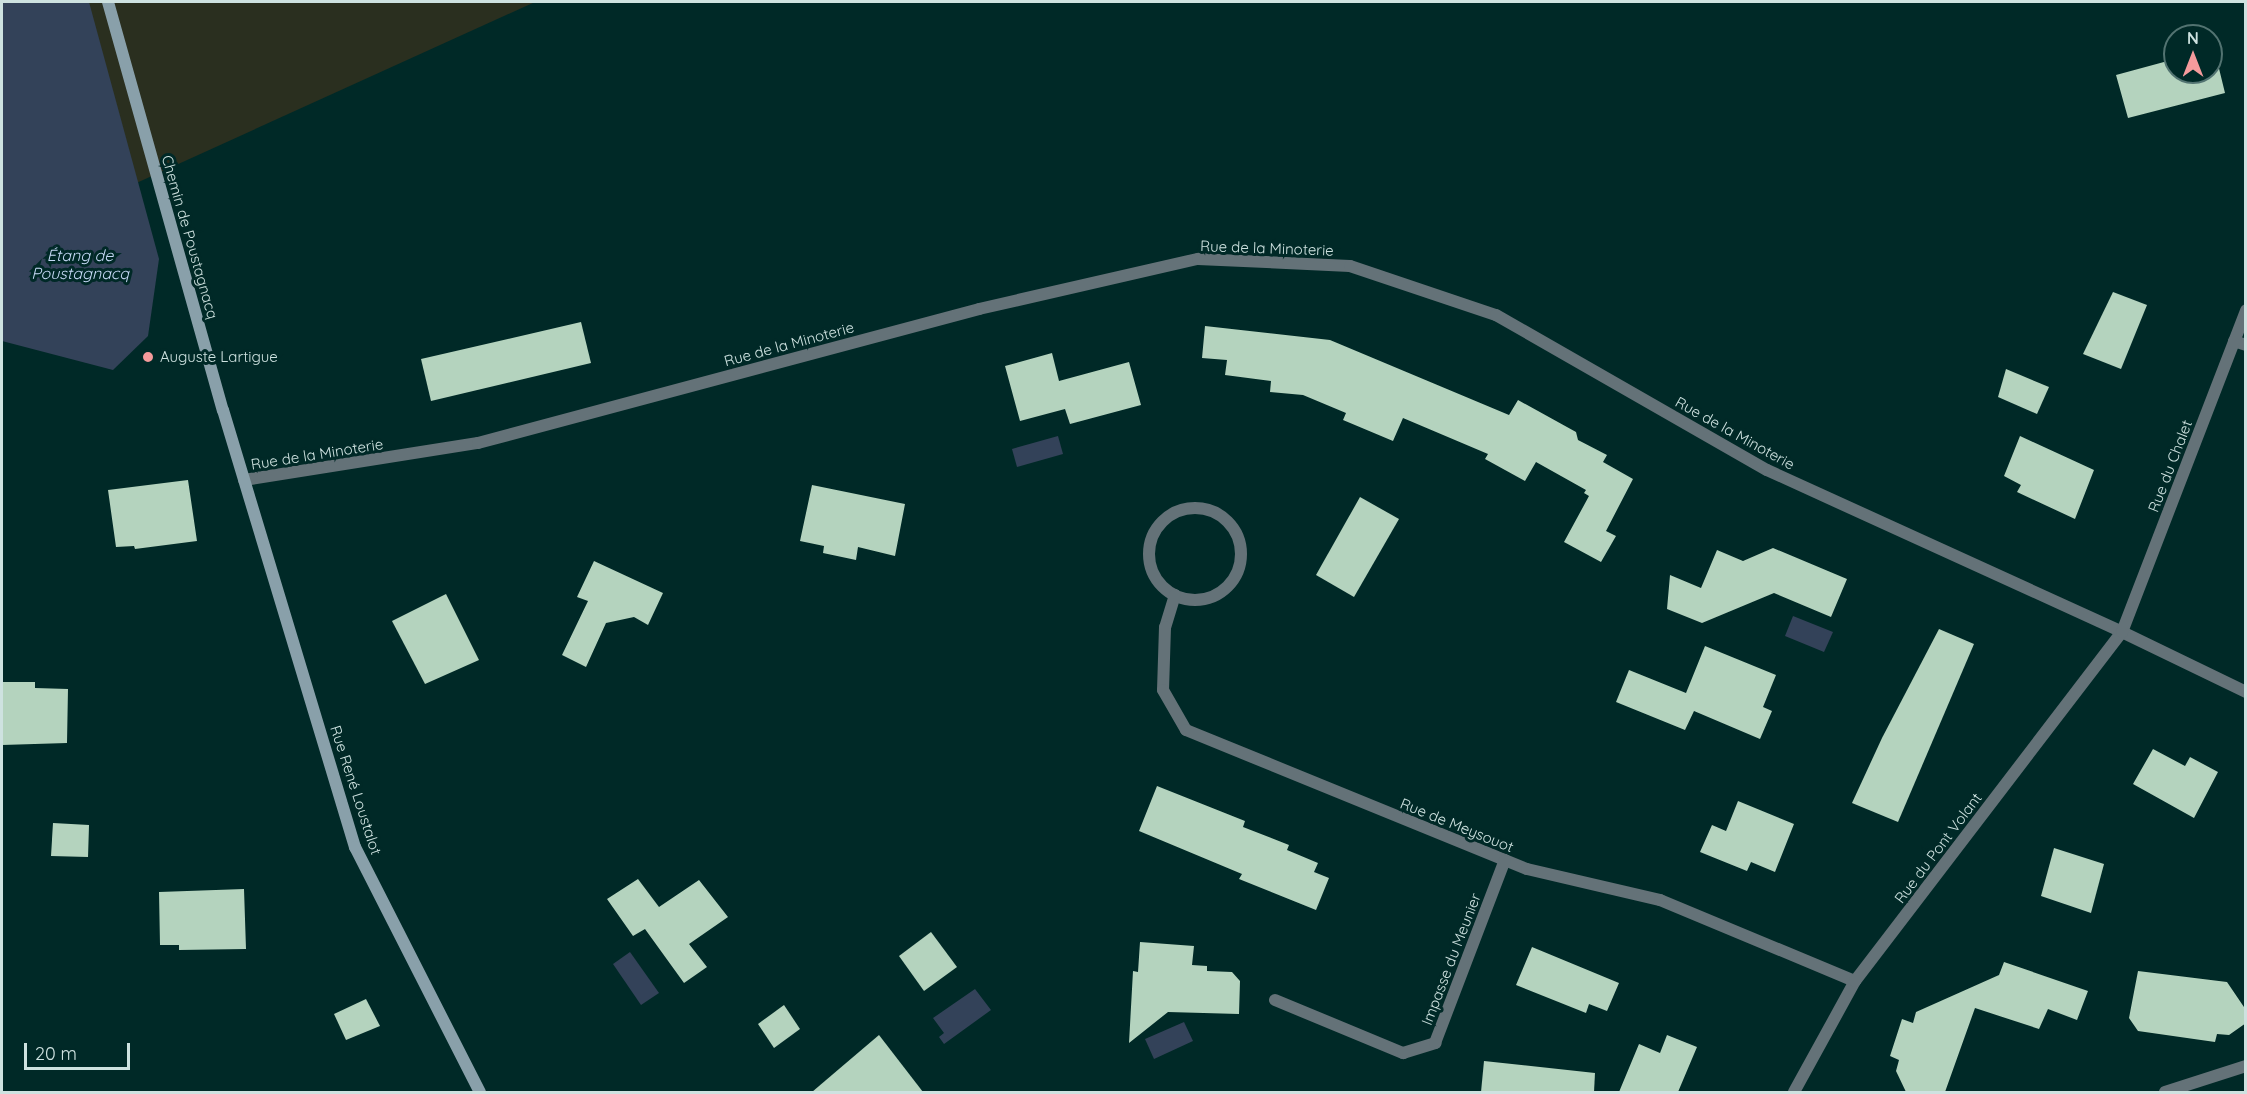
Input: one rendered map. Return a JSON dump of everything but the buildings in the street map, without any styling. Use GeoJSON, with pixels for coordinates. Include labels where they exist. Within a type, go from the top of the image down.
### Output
{"type":"FeatureCollection","features":[{"type":"Feature","properties":{"kind":"street","name":"Chemin de Poustagnacq"},"geometry":{"type":"LineString","coordinates":[[108,2],[244,480]]}},
{"type":"Feature","properties":{"kind":"street","name":"Rue de la Minoterie"},"geometry":{"type":"LineString","coordinates":[[244,480],[478,443],[979,309],[1198,259],[1350,266],[1496,315],[1767,470],[2122,632],[2246,692]]}},
{"type":"Feature","properties":{"kind":"street","name":"Rue du Chalet"},"geometry":{"type":"LineString","coordinates":[[2122,632],[2240,343],[2246,310]]}},
{"type":"Feature","properties":{"kind":"street","name":"Rue René Loustalot"},"geometry":{"type":"LineString","coordinates":[[244,480],[355,847],[480,1092]]}},
{"type":"Feature","properties":{"kind":"street"},"geometry":{"type":"LineString","coordinates":[[1203,508],[1219,514],[1232,525],[1240,540],[1242,557],[1238,572],[1230,585],[1219,594],[1190,600],[1175,596],[1162,586],[1153,573],[1150,549],[1158,526],[1170,515],[1186,509],[1203,508]]}},
{"type":"Feature","properties":{"kind":"street","name":"Rue de Meysouot"},"geometry":{"type":"LineString","coordinates":[[1175,596],[1165,627],[1163,690],[1186,730],[1527,869],[1660,900],[1855,981]]}},
{"type":"Feature","properties":{"kind":"street","name":"Rue du Pont Volant"},"geometry":{"type":"LineString","coordinates":[[1794,1092],[1855,981],[2122,632]]}},
{"type":"Feature","properties":{"kind":"street","name":"Impasse du Meunier"},"geometry":{"type":"LineString","coordinates":[[1275,1000],[1403,1053],[1435,1043],[1505,860]]}},
{"type":"Feature","properties":{"kind":"street"},"geometry":{"type":"LineString","coordinates":[[2164,1092],[2246,1066]]}},
{"type":"Feature","properties":{"kind":"green space"},"geometry":{"type":"Polygon","coordinates":[[[2,2],[535,2],[2,244],[2,2]]]}},
{"type":"Feature","properties":{"kind":"water","name":"Étang de Poustagnacq"},"geometry":{"type":"Polygon","coordinates":[[[2,2],[89,2],[159,259],[148,336],[113,370],[2,341],[2,2]]]}},
{"type":"Feature","properties":{"kind":"water"},"geometry":{"type":"Polygon","coordinates":[[[1058,436],[1063,454],[1017,467],[1012,449],[1058,436]]]}},
{"type":"Feature","properties":{"kind":"water"},"geometry":{"type":"Polygon","coordinates":[[[1793,616],[1833,632],[1824,652],[1785,636],[1793,616]]]}},
{"type":"Feature","properties":{"kind":"water"},"geometry":{"type":"Polygon","coordinates":[[[630,952],[659,993],[641,1005],[613,964],[630,952]]]}},
{"type":"Feature","properties":{"kind":"water"},"geometry":{"type":"Polygon","coordinates":[[[975,989],[991,1010],[944,1044],[939,1037],[944,1033],[933,1018],[975,989]]]}},
{"type":"Feature","properties":{"kind":"water"},"geometry":{"type":"Polygon","coordinates":[[[1184,1022],[1193,1041],[1154,1059],[1145,1039],[1184,1022]]]}},
{"type":"Feature","properties":{"kind":"place","name":"Auguste Lartigue"},"geometry":{"type":"Point","coordinates":[148,357]}}]}
